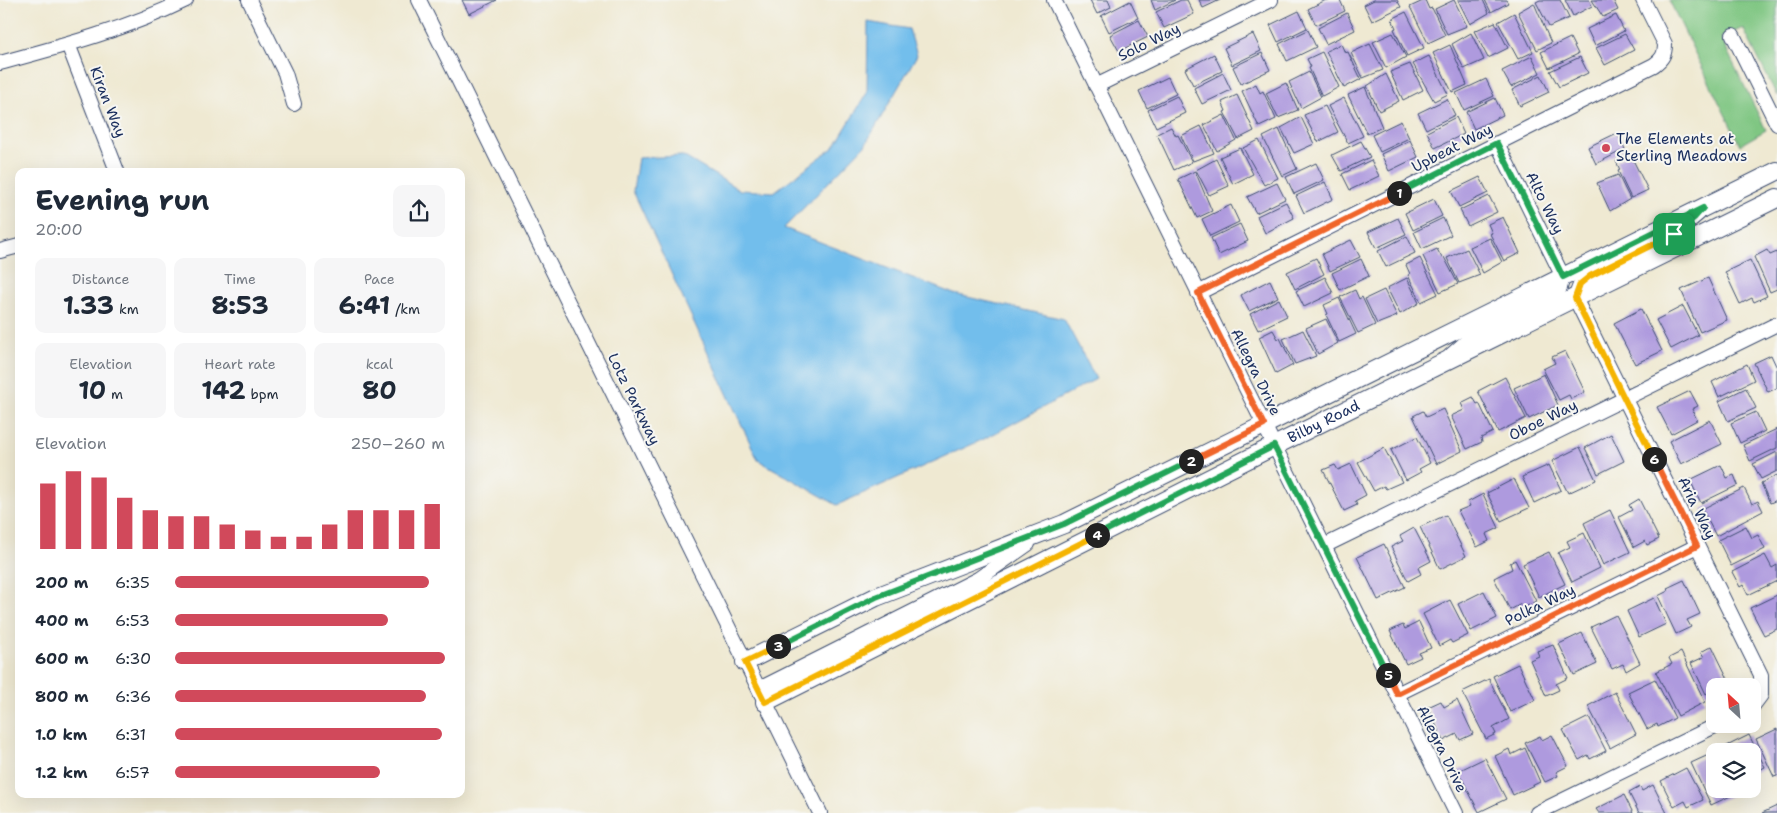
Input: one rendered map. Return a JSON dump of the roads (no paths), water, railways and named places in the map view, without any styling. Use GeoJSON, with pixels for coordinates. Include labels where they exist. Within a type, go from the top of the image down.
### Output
{"type":"FeatureCollection","features":[{"type":"Feature","properties":{"kind":"street"},"geometry":{"type":"LineString","coordinates":[[0,63],[68,44],[148,17],[186,0]]}},
{"type":"Feature","properties":{"kind":"street"},"geometry":{"type":"LineString","coordinates":[[248,0],[285,73],[294,104]]}},
{"type":"Feature","properties":{"kind":"street","name":"Lotz Parkway"},"geometry":{"type":"LineString","coordinates":[[419,0],[820,813]]}},
{"type":"Feature","properties":{"kind":"street","name":"Allegra Drive"},"geometry":{"type":"LineString","coordinates":[[1054,0],[1456,813]]}},
{"type":"Feature","properties":{"kind":"street","name":"Solo Way"},"geometry":{"type":"LineString","coordinates":[[1096,86],[1271,0]]}},
{"type":"Feature","properties":{"kind":"street","name":"Upbeat Way"},"geometry":{"type":"LineString","coordinates":[[1198,293],[1654,65],[1661,60],[1665,52],[1665,44],[1643,0]]}},
{"type":"Feature","properties":{"kind":"street"},"geometry":{"type":"LineString","coordinates":[[1733,35],[1777,124]]}},
{"type":"Feature","properties":{"kind":"street","name":"Kiran Way"},"geometry":{"type":"LineString","coordinates":[[68,44],[116,168]]}},
{"type":"Feature","properties":{"kind":"street","name":"Alto Way"},"geometry":{"type":"LineString","coordinates":[[1497,143],[1563,277]]}},
{"type":"Feature","properties":{"kind":"street","name":"Bilby Road"},"geometry":{"type":"LineString","coordinates":[[762,696],[978,579],[1012,554],[1064,524],[1777,171]]}},
{"type":"Feature","properties":{"kind":"street","name":"Bilby Road"},"geometry":{"type":"LineString","coordinates":[[762,696],[1777,198]]}},
{"type":"Feature","properties":{"kind":"street"},"geometry":{"type":"LineString","coordinates":[[1575,298],[1580,284],[1590,276],[1674,234],[1689,223],[1703,208]]}},
{"type":"Feature","properties":{"kind":"street"},"geometry":{"type":"LineString","coordinates":[[0,251],[15,247]]}},
{"type":"Feature","properties":{"kind":"street"},"geometry":{"type":"LineString","coordinates":[[1445,362],[1457,348],[1475,334],[1554,296],[1560,288],[1563,277]]}},
{"type":"Feature","properties":{"kind":"street","name":"Aria Way"},"geometry":{"type":"LineString","coordinates":[[1575,298],[1761,674],[1761,678]]}},
{"type":"Feature","properties":{"kind":"street","name":"Oboe Way"},"geometry":{"type":"LineString","coordinates":[[1324,546],[1777,324]]}},
{"type":"Feature","properties":{"kind":"street","name":"Bilby Road"},"geometry":{"type":"LineString","coordinates":[[745,662],[876,597],[1064,524]]}},
{"type":"Feature","properties":{"kind":"street","name":"Polka Way"},"geometry":{"type":"LineString","coordinates":[[1397,694],[1697,546]]}},
{"type":"Feature","properties":{"kind":"street"},"geometry":{"type":"LineString","coordinates":[[1537,813],[1706,730]]}},
{"type":"Feature","properties":{"kind":"water"},"geometry":{"type":"Polygon","coordinates":[[[868,22],[909,29],[917,55],[865,145],[784,228],[954,294],[1064,319],[1096,379],[984,439],[837,505],[758,460],[633,191],[638,158],[683,156],[740,190],[774,192],[834,147],[867,93],[868,22]]]}},
{"type":"Feature","properties":{"kind":"place","name":"The Elements at Sterling Meadows"},"geometry":{"type":"Point","coordinates":[1606,148]}}]}
